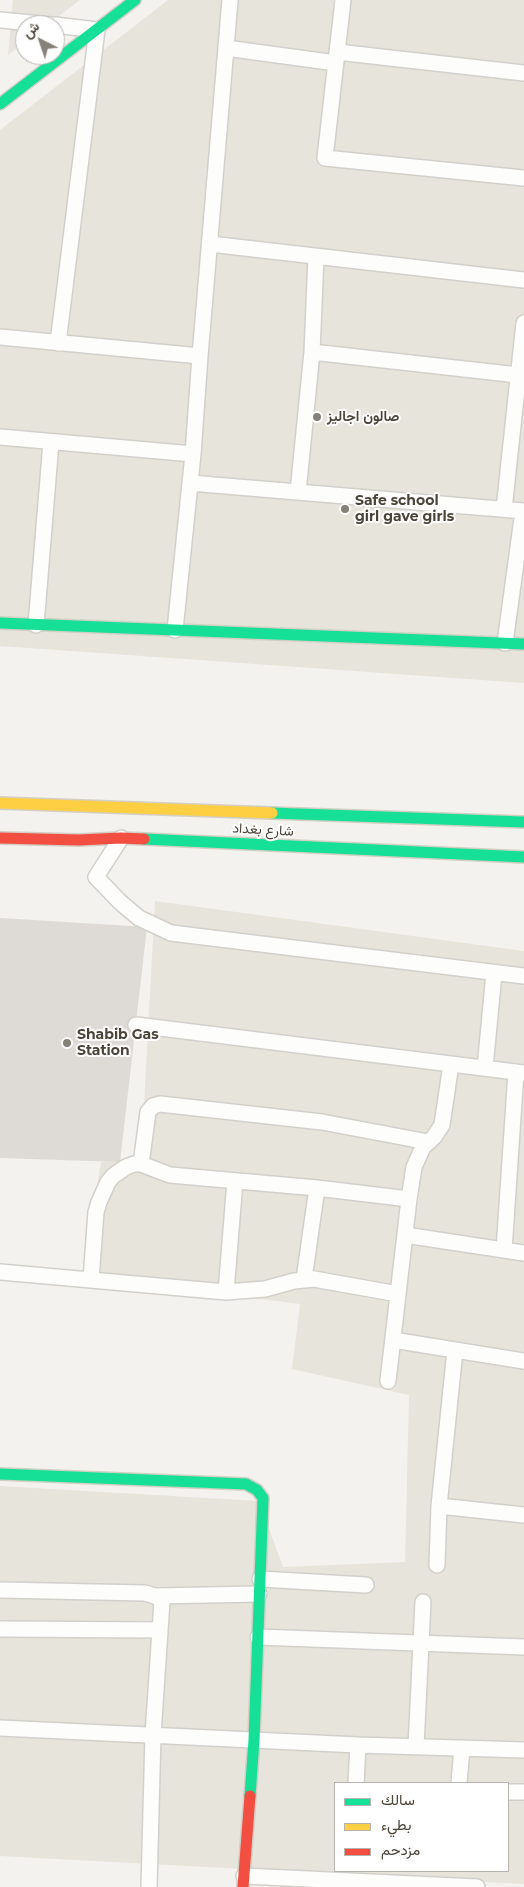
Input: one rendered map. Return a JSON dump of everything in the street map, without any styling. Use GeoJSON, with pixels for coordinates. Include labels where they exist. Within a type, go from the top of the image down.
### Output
{"type":"FeatureCollection","features":[{"type":"Feature","properties":{"kind":"main road"},"geometry":{"type":"LineString","coordinates":[[0,104],[135,0]]}},
{"type":"Feature","properties":{"kind":"main road"},"geometry":{"type":"LineString","coordinates":[[0,623],[524,644]]}},
{"type":"Feature","properties":{"kind":"main road"},"geometry":{"type":"LineString","coordinates":[[0,790],[39,805]]}},
{"type":"Feature","properties":{"kind":"main road","name":"شارع بغداد"},"geometry":{"type":"LineString","coordinates":[[0,803],[524,822]]}},
{"type":"Feature","properties":{"kind":"main road","name":"شارع بغداد"},"geometry":{"type":"LineString","coordinates":[[0,838],[79,840],[121,838],[524,857]]}},
{"type":"Feature","properties":{"kind":"main road"},"geometry":{"type":"LineString","coordinates":[[26,850],[79,840]]}},
{"type":"Feature","properties":{"kind":"main road"},"geometry":{"type":"LineString","coordinates":[[0,1474],[246,1484],[257,1490],[263,1498],[254,1740],[244,1882]]}},
{"type":"Feature","properties":{"kind":"street"},"geometry":{"type":"LineString","coordinates":[[175,630],[193,454],[230,0]]}},
{"type":"Feature","properties":{"kind":"street"},"geometry":{"type":"LineString","coordinates":[[343,0],[325,158],[524,178]]}},
{"type":"Feature","properties":{"kind":"street"},"geometry":{"type":"LineString","coordinates":[[0,20],[15,21]]}},
{"type":"Feature","properties":{"kind":"street"},"geometry":{"type":"LineString","coordinates":[[58,342],[97,30],[65,26]]}},
{"type":"Feature","properties":{"kind":"street"},"geometry":{"type":"LineString","coordinates":[[226,48],[524,73]]}},
{"type":"Feature","properties":{"kind":"street"},"geometry":{"type":"LineString","coordinates":[[210,244],[524,280]]}},
{"type":"Feature","properties":{"kind":"street"},"geometry":{"type":"LineString","coordinates":[[298,492],[312,352],[316,256]]}},
{"type":"Feature","properties":{"kind":"street"},"geometry":{"type":"LineString","coordinates":[[504,509],[524,323]]}},
{"type":"Feature","properties":{"kind":"street"},"geometry":{"type":"LineString","coordinates":[[0,337],[200,356]]}},
{"type":"Feature","properties":{"kind":"street"},"geometry":{"type":"LineString","coordinates":[[312,352],[518,375]]}},
{"type":"Feature","properties":{"kind":"street"},"geometry":{"type":"LineString","coordinates":[[0,437],[193,454]]}},
{"type":"Feature","properties":{"kind":"street"},"geometry":{"type":"LineString","coordinates":[[36,625],[51,442]]}},
{"type":"Feature","properties":{"kind":"street"},"geometry":{"type":"LineString","coordinates":[[190,483],[523,511],[505,643]]}},
{"type":"Feature","properties":{"kind":"street"},"geometry":{"type":"LineString","coordinates":[[121,838],[96,877],[129,910],[159,929],[182,935],[524,976]]}},
{"type":"Feature","properties":{"kind":"street"},"geometry":{"type":"LineString","coordinates":[[485,1068],[494,973]]}},
{"type":"Feature","properties":{"kind":"street"},"geometry":{"type":"LineString","coordinates":[[136,1025],[520,1073],[504,1250]]}},
{"type":"Feature","properties":{"kind":"street"},"geometry":{"type":"LineString","coordinates":[[388,1381],[409,1199],[416,1160],[423,1147],[438,1131],[444,1118],[451,1064]]}},
{"type":"Feature","properties":{"kind":"street"},"geometry":{"type":"LineString","coordinates":[[141,1164],[148,1112],[153,1106],[160,1104],[322,1122],[428,1142]]}},
{"type":"Feature","properties":{"kind":"street"},"geometry":{"type":"LineString","coordinates":[[92,1279],[96,1212],[103,1192],[108,1182],[119,1171],[134,1164],[141,1164],[170,1175],[317,1188],[409,1199]]}},
{"type":"Feature","properties":{"kind":"street"},"geometry":{"type":"LineString","coordinates":[[226,1292],[235,1181]]}},
{"type":"Feature","properties":{"kind":"street"},"geometry":{"type":"LineString","coordinates":[[304,1279],[317,1188]]}},
{"type":"Feature","properties":{"kind":"street"},"geometry":{"type":"LineString","coordinates":[[405,1235],[524,1253]]}},
{"type":"Feature","properties":{"kind":"street"},"geometry":{"type":"LineString","coordinates":[[0,1272],[226,1292],[265,1289],[304,1279],[314,1279],[398,1294]]}},
{"type":"Feature","properties":{"kind":"street"},"geometry":{"type":"LineString","coordinates":[[392,1340],[524,1361]]}},
{"type":"Feature","properties":{"kind":"street"},"geometry":{"type":"LineString","coordinates":[[437,1565],[439,1506],[455,1350]]}},
{"type":"Feature","properties":{"kind":"street"},"geometry":{"type":"LineString","coordinates":[[439,1506],[524,1515]]}},
{"type":"Feature","properties":{"kind":"street"},"geometry":{"type":"LineString","coordinates":[[155,1596],[260,1586],[366,1586]]}},
{"type":"Feature","properties":{"kind":"street"},"geometry":{"type":"LineString","coordinates":[[0,1590],[144,1593],[155,1596],[162,1601],[153,1736],[149,1887]]}},
{"type":"Feature","properties":{"kind":"street"},"geometry":{"type":"LineString","coordinates":[[416,1746],[423,1602]]}},
{"type":"Feature","properties":{"kind":"street"},"geometry":{"type":"LineString","coordinates":[[0,1629],[160,1630]]}},
{"type":"Feature","properties":{"kind":"street"},"geometry":{"type":"LineString","coordinates":[[258,1637],[524,1647]]}},
{"type":"Feature","properties":{"kind":"street"},"geometry":{"type":"LineString","coordinates":[[0,1728],[358,1745],[524,1750]]}},
{"type":"Feature","properties":{"kind":"street"},"geometry":{"type":"LineString","coordinates":[[356,1782],[358,1745]]}},
{"type":"Feature","properties":{"kind":"street"},"geometry":{"type":"LineString","coordinates":[[459,1782],[462,1748]]}},
{"type":"Feature","properties":{"kind":"street"},"geometry":{"type":"LineString","coordinates":[[509,1792],[524,1792]]}},
{"type":"Feature","properties":{"kind":"street"},"geometry":{"type":"LineString","coordinates":[[244,1882],[352,1876],[477,1887]]}},
{"type":"Feature","properties":{"kind":"shaded area"},"geometry":{"type":"Polygon","coordinates":[[[13,0],[80,0],[60,15],[15,15],[15,50],[8,55],[13,0]]]}},
{"type":"Feature","properties":{"kind":"shaded area"},"geometry":{"type":"Polygon","coordinates":[[[168,0],[524,0],[524,683],[0,646],[0,130],[168,0]]]}},
{"type":"Feature","properties":{"kind":"shaded area"},"geometry":{"type":"Polygon","coordinates":[[[155,901],[524,951],[524,1884],[0,1856],[0,1486],[259,1501],[283,1567],[405,1562],[409,1395],[292,1369],[300,1304],[134,1283],[84,1271],[101,1162],[141,1160],[155,901]]]}},
{"type":"Feature","properties":{"kind":"building","name":"Shabib Gas Station"},"geometry":{"type":"Polygon","coordinates":[[[0,918],[147,927],[120,1162],[0,1158],[0,918]]]}},
{"type":"Feature","properties":{"kind":"traffic: fast"},"geometry":{"type":"LineString","coordinates":[[0,104],[135,0]]}},
{"type":"Feature","properties":{"kind":"traffic: fast"},"geometry":{"type":"LineString","coordinates":[[0,623],[524,644]]}},
{"type":"Feature","properties":{"kind":"traffic: fast"},"geometry":{"type":"LineString","coordinates":[[272,813],[524,822]]}},
{"type":"Feature","properties":{"kind":"traffic: fast"},"geometry":{"type":"LineString","coordinates":[[144,839],[524,857]]}},
{"type":"Feature","properties":{"kind":"traffic: fast"},"geometry":{"type":"LineString","coordinates":[[0,1474],[246,1484],[257,1490],[263,1498],[254,1740],[250,1796]]}},
{"type":"Feature","properties":{"kind":"traffic: slow"},"geometry":{"type":"LineString","coordinates":[[0,803],[272,813]]}},
{"type":"Feature","properties":{"kind":"traffic: jam"},"geometry":{"type":"LineString","coordinates":[[0,838],[144,839]]}},
{"type":"Feature","properties":{"kind":"traffic: jam"},"geometry":{"type":"LineString","coordinates":[[243,1887],[250,1796]]}},
{"type":"Feature","properties":{"kind":"place","name":"صالون اجاليز"},"geometry":{"type":"Point","coordinates":[317,417]}},
{"type":"Feature","properties":{"kind":"place","name":"Safe school girl gave girls"},"geometry":{"type":"Point","coordinates":[345,509]}},
{"type":"Feature","properties":{"kind":"place","name":"Shabib Gas Station"},"geometry":{"type":"Point","coordinates":[67,1043]}}]}
